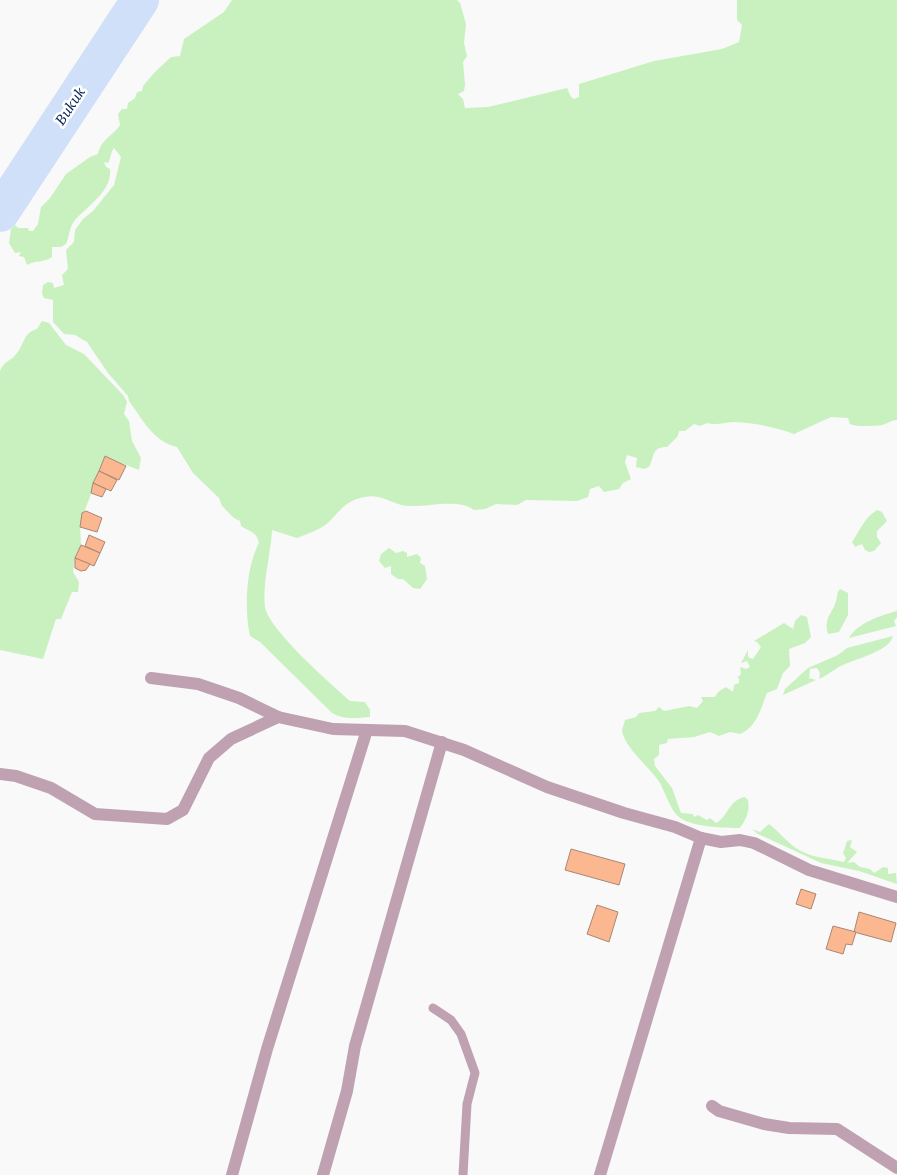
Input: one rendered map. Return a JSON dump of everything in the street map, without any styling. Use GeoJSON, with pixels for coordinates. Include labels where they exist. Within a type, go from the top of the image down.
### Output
{"type":"FeatureCollection","features":[{"type":"Feature","properties":{"kind":"street"},"geometry":{"type":"LineString","coordinates":[[151,678],[198,684],[238,698],[278,717],[333,729],[405,731],[464,750],[547,788],[675,827],[701,838],[721,842],[740,840],[754,843],[809,870],[897,897]]}},
{"type":"Feature","properties":{"kind":"street"},"geometry":{"type":"LineString","coordinates":[[0,774],[16,776],[51,788],[95,814],[167,819],[182,810],[209,758],[231,739],[278,717]]}},
{"type":"Feature","properties":{"kind":"street"},"geometry":{"type":"LineString","coordinates":[[232,1175],[267,1049],[367,730]]}},
{"type":"Feature","properties":{"kind":"street"},"geometry":{"type":"LineString","coordinates":[[323,1175],[347,1091],[355,1046],[442,742]]}},
{"type":"Feature","properties":{"kind":"street"},"geometry":{"type":"LineString","coordinates":[[600,1175],[701,838]]}},
{"type":"Feature","properties":{"kind":"street"},"geometry":{"type":"LineString","coordinates":[[712,1106],[719,1111],[764,1124],[789,1128],[837,1129],[897,1168]]}},
{"type":"Feature","properties":{"kind":"lane"},"geometry":{"type":"LineString","coordinates":[[433,1008],[451,1020],[461,1034],[475,1073],[467,1104],[463,1175]]}},
{"type":"Feature","properties":{"kind":"green space"},"geometry":{"type":"Polygon","coordinates":[[[232,0],[457,0],[460,3],[466,24],[464,43],[467,56],[463,62],[465,85],[464,91],[458,94],[463,99],[465,108],[488,107],[567,88],[574,99],[579,97],[579,84],[654,61],[722,49],[739,42],[742,25],[737,20],[737,0],[897,0],[897,420],[882,425],[860,426],[850,424],[848,418],[831,417],[794,434],[757,424],[731,422],[707,423],[700,426],[694,424],[685,431],[679,431],[678,436],[667,447],[656,450],[649,467],[644,469],[636,467],[637,458],[627,455],[625,462],[631,479],[623,483],[619,489],[604,492],[599,486],[590,489],[588,497],[577,501],[526,500],[517,505],[496,504],[485,509],[474,510],[460,504],[409,506],[373,496],[348,503],[328,523],[313,532],[297,538],[272,530],[264,598],[269,617],[288,642],[350,701],[365,702],[370,710],[370,717],[346,718],[332,713],[260,642],[250,636],[247,613],[247,588],[251,564],[259,543],[256,536],[241,526],[240,521],[234,518],[222,506],[219,498],[193,473],[177,447],[161,440],[155,435],[87,342],[75,335],[64,334],[53,322],[53,300],[44,298],[42,294],[43,285],[48,282],[53,283],[54,288],[64,285],[62,275],[68,269],[66,250],[74,242],[75,230],[114,185],[121,157],[114,148],[108,163],[104,162],[106,167],[110,169],[108,184],[99,197],[74,222],[66,244],[61,247],[52,247],[52,257],[27,265],[24,257],[19,256],[21,252],[15,253],[9,243],[11,229],[15,225],[18,228],[28,228],[29,231],[33,231],[38,224],[41,207],[50,198],[66,174],[90,157],[98,154],[104,141],[120,125],[118,114],[122,109],[127,109],[128,103],[135,98],[137,92],[142,91],[143,86],[154,73],[171,57],[180,56],[184,39],[224,12],[232,0]]]}},
{"type":"Feature","properties":{"kind":"green space"},"geometry":{"type":"Polygon","coordinates":[[[42,321],[49,323],[66,345],[84,354],[123,395],[127,402],[124,414],[129,421],[132,441],[141,458],[139,470],[105,457],[80,523],[81,545],[75,558],[73,572],[79,582],[78,592],[72,592],[61,619],[56,619],[43,659],[0,650],[0,371],[17,353],[29,333],[37,329],[42,321]]]}},
{"type":"Feature","properties":{"kind":"green space"},"geometry":{"type":"Polygon","coordinates":[[[877,510],[882,512],[887,521],[877,531],[877,537],[881,543],[874,551],[869,552],[865,550],[862,544],[855,547],[852,542],[866,520],[877,510]]]}},
{"type":"Feature","properties":{"kind":"green space"},"geometry":{"type":"Polygon","coordinates":[[[389,548],[396,553],[403,551],[407,553],[407,557],[417,554],[421,558],[420,563],[425,566],[427,579],[420,589],[413,588],[403,579],[398,579],[391,574],[391,566],[385,568],[379,561],[381,554],[389,548]]]}},
{"type":"Feature","properties":{"kind":"green space"},"geometry":{"type":"Polygon","coordinates":[[[840,589],[848,593],[848,615],[839,632],[828,634],[828,620],[840,589]]]}},
{"type":"Feature","properties":{"kind":"green space"},"geometry":{"type":"Polygon","coordinates":[[[897,611],[897,617],[894,621],[896,626],[849,638],[864,624],[877,617],[897,611]]]}},
{"type":"Feature","properties":{"kind":"green space"},"geometry":{"type":"Polygon","coordinates":[[[801,615],[807,617],[811,637],[805,643],[789,649],[790,666],[783,673],[777,689],[767,693],[758,716],[751,727],[740,734],[730,732],[719,736],[710,732],[694,737],[668,739],[667,743],[659,745],[659,755],[654,759],[655,766],[672,788],[681,813],[693,814],[694,817],[698,815],[707,820],[710,818],[716,823],[721,820],[739,799],[745,797],[748,800],[747,815],[740,828],[702,825],[682,819],[672,808],[656,777],[627,744],[622,730],[625,720],[636,717],[639,713],[655,711],[659,707],[664,711],[689,706],[697,708],[703,701],[701,697],[715,697],[718,692],[726,687],[733,692],[734,685],[739,683],[739,678],[737,678],[741,674],[740,667],[746,669],[750,667],[747,661],[741,663],[748,650],[748,657],[753,659],[761,647],[754,641],[784,623],[793,629],[795,621],[801,615]]]}},
{"type":"Feature","properties":{"kind":"green space"},"geometry":{"type":"Polygon","coordinates":[[[893,636],[886,646],[843,665],[819,679],[820,673],[817,668],[810,669],[809,678],[816,680],[783,695],[785,689],[808,668],[838,655],[847,648],[893,636]]]}},
{"type":"Feature","properties":{"kind":"green space"},"geometry":{"type":"Polygon","coordinates":[[[769,824],[801,851],[844,862],[846,858],[843,853],[847,841],[852,840],[850,847],[857,852],[847,863],[854,862],[860,867],[870,869],[874,873],[883,867],[888,868],[888,874],[896,873],[897,884],[859,871],[821,863],[758,834],[752,829],[760,832],[769,824]]]}},
{"type":"Feature","properties":{"kind":"building"},"geometry":{"type":"Polygon","coordinates":[[[105,456],[126,466],[119,480],[99,471],[105,456]]]}},
{"type":"Feature","properties":{"kind":"building"},"geometry":{"type":"Polygon","coordinates":[[[99,471],[117,480],[111,491],[93,483],[99,471]]]}},
{"type":"Feature","properties":{"kind":"building"},"geometry":{"type":"Polygon","coordinates":[[[93,483],[106,489],[102,497],[91,493],[93,483]]]}},
{"type":"Feature","properties":{"kind":"building"},"geometry":{"type":"Polygon","coordinates":[[[86,511],[102,518],[97,532],[80,527],[82,513],[86,511]]]}},
{"type":"Feature","properties":{"kind":"building"},"geometry":{"type":"Polygon","coordinates":[[[89,535],[105,542],[100,553],[85,546],[89,535]]]}},
{"type":"Feature","properties":{"kind":"building"},"geometry":{"type":"Polygon","coordinates":[[[81,545],[100,553],[94,566],[75,558],[81,545]]]}},
{"type":"Feature","properties":{"kind":"building"},"geometry":{"type":"Polygon","coordinates":[[[75,558],[90,564],[86,570],[81,571],[75,568],[75,558]]]}},
{"type":"Feature","properties":{"kind":"building"},"geometry":{"type":"Polygon","coordinates":[[[571,849],[625,864],[619,885],[565,870],[571,849]]]}},
{"type":"Feature","properties":{"kind":"building"},"geometry":{"type":"Polygon","coordinates":[[[801,889],[816,894],[811,909],[796,904],[801,889]]]}},
{"type":"Feature","properties":{"kind":"building"},"geometry":{"type":"Polygon","coordinates":[[[597,905],[618,912],[609,942],[587,934],[597,905]]]}},
{"type":"Feature","properties":{"kind":"building"},"geometry":{"type":"Polygon","coordinates":[[[859,912],[896,923],[891,942],[854,932],[859,912]]]}},
{"type":"Feature","properties":{"kind":"building"},"geometry":{"type":"Polygon","coordinates":[[[833,926],[856,932],[852,945],[846,944],[843,954],[826,949],[833,926]]]}},
{"type":"Feature","properties":{"kind":"waterway","name":"Bukuk"},"geometry":{"type":"LineString","coordinates":[[0,213],[140,0]]}}]}
